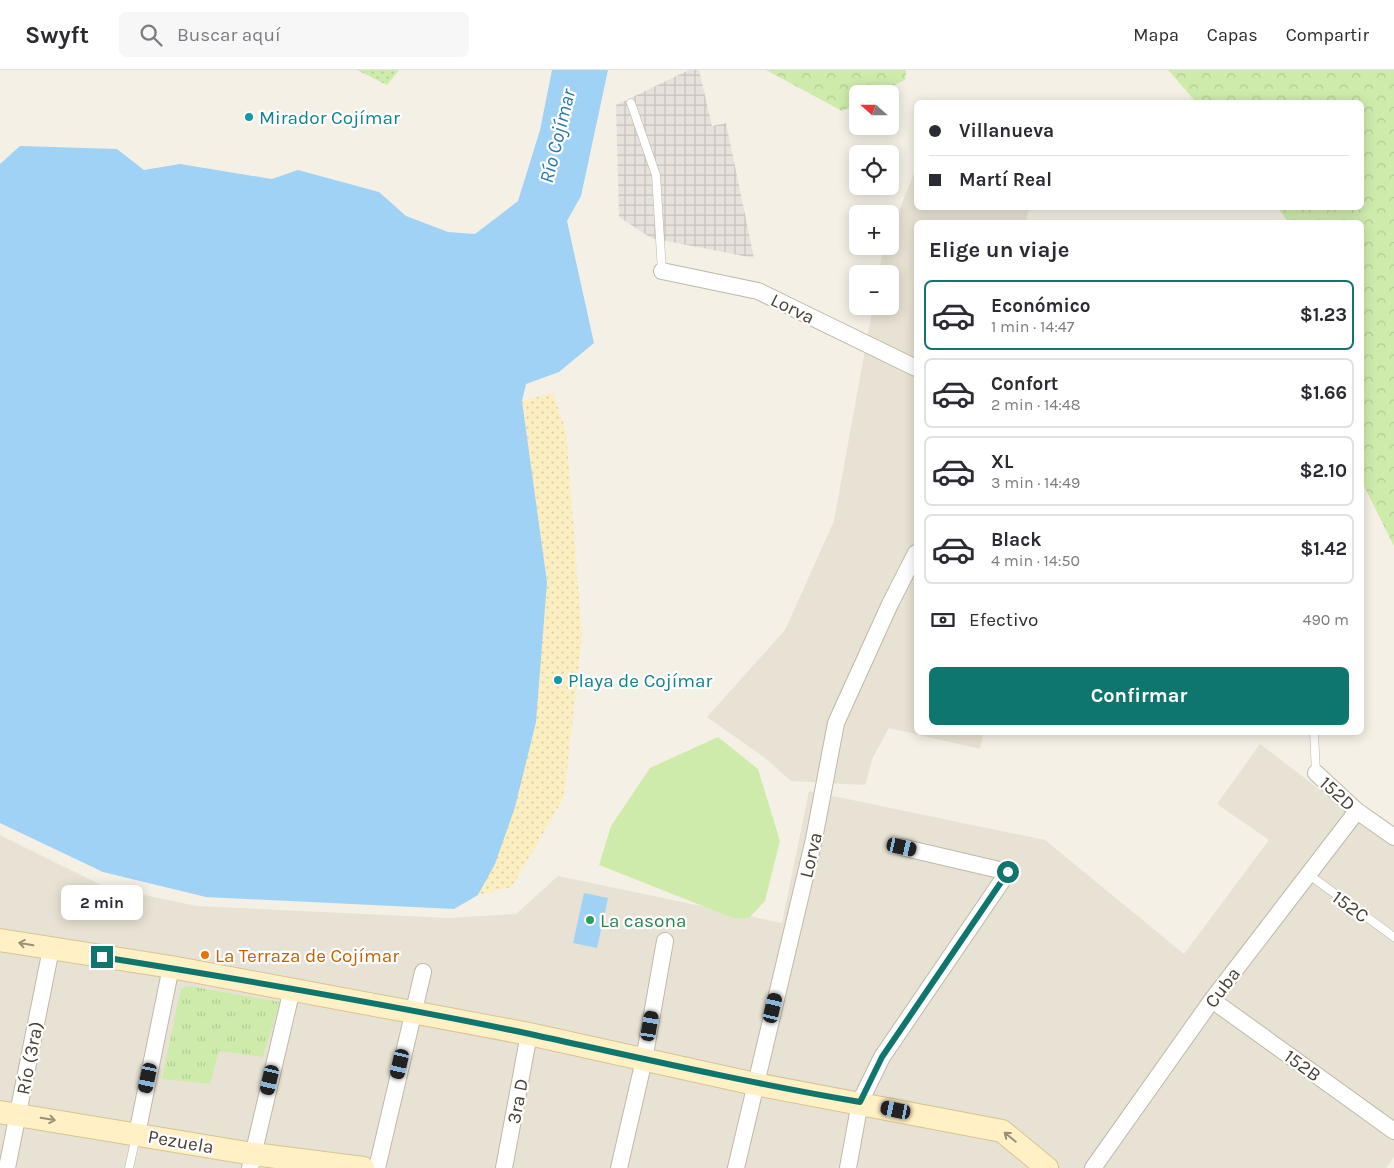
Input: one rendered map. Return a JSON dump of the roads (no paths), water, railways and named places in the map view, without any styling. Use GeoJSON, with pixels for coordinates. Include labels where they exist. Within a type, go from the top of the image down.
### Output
{"type":"FeatureCollection","features":[{"type":"Feature","properties":{"kind":"main road"},"geometry":{"type":"LineString","coordinates":[[0,940],[171,967],[529,1034],[755,1084],[860,1102],[1002,1131],[1047,1168]]}},
{"type":"Feature","properties":{"kind":"main road","name":"Pezuela"},"geometry":{"type":"LineString","coordinates":[[9,1112],[137,1134],[252,1161],[363,1168]]}},
{"type":"Feature","properties":{"kind":"street","name":"Lorva"},"geometry":{"type":"LineString","coordinates":[[662,271],[758,291],[914,367]]}},
{"type":"Feature","properties":{"kind":"street","name":"Lorva"},"geometry":{"type":"LineString","coordinates":[[736,1168],[814,839],[836,723],[890,604],[914,557]]}},
{"type":"Feature","properties":{"kind":"street","name":"152D"},"geometry":{"type":"LineString","coordinates":[[1316,773],[1357,811],[1394,837]]}},
{"type":"Feature","properties":{"kind":"street","name":"Cuba"},"geometry":{"type":"LineString","coordinates":[[1093,1168],[1212,1000],[1357,811]]}},
{"type":"Feature","properties":{"kind":"street"},"geometry":{"type":"LineString","coordinates":[[848,1168],[860,1102],[882,1057],[1008,872],[902,847]]}},
{"type":"Feature","properties":{"kind":"street"},"geometry":{"type":"LineString","coordinates":[[619,1168],[644,1060],[666,941]]}},
{"type":"Feature","properties":{"kind":"street","name":"Río (3ra)"},"geometry":{"type":"LineString","coordinates":[[7,1168],[9,1112],[51,949]]}},
{"type":"Feature","properties":{"kind":"street"},"geometry":{"type":"LineString","coordinates":[[137,1134],[171,967]]}},
{"type":"Feature","properties":{"kind":"street"},"geometry":{"type":"LineString","coordinates":[[377,1168],[412,1012],[423,972]]}},
{"type":"Feature","properties":{"kind":"street"},"geometry":{"type":"LineString","coordinates":[[252,1161],[292,989]]}},
{"type":"Feature","properties":{"kind":"street","name":"152B"},"geometry":{"type":"LineString","coordinates":[[1212,1000],[1394,1131]]}},
{"type":"Feature","properties":{"kind":"street","name":"3ra D"},"geometry":{"type":"LineString","coordinates":[[504,1168],[529,1034]]}},
{"type":"Feature","properties":{"kind":"lane"},"geometry":{"type":"LineString","coordinates":[[631,104],[656,175],[662,271]]}},
{"type":"Feature","properties":{"kind":"lane","name":"152D"},"geometry":{"type":"LineString","coordinates":[[1314,735],[1316,773]]}},
{"type":"Feature","properties":{"kind":"lane","name":"152C"},"geometry":{"type":"LineString","coordinates":[[1308,874],[1394,937]]}},
{"type":"Feature","properties":{"kind":"lane"},"geometry":{"type":"LineString","coordinates":[[129,1168],[137,1134]]}},
{"type":"Feature","properties":{"kind":"water","name":"Río Cojímar"},"geometry":{"type":"Polygon","coordinates":[[[552,70],[608,70],[581,196],[567,221],[594,343],[559,372],[526,384],[522,401],[547,582],[536,722],[515,807],[495,864],[478,895],[454,909],[206,897],[103,872],[0,823],[0,164],[20,146],[117,149],[144,170],[180,164],[272,179],[298,170],[379,192],[406,216],[448,232],[475,234],[518,201],[540,130],[552,70]]]}},
{"type":"Feature","properties":{"kind":"water","name":"La casona"},"geometry":{"type":"Polygon","coordinates":[[[584,893],[608,898],[597,948],[573,943],[584,893]]]}},
{"type":"Feature","properties":{"kind":"place","name":"Mirador Cojímar"},"geometry":{"type":"Point","coordinates":[249,117]}},
{"type":"Feature","properties":{"kind":"place","name":"Playa de Cojímar"},"geometry":{"type":"Point","coordinates":[558,680]}},
{"type":"Feature","properties":{"kind":"place","name":"La casona"},"geometry":{"type":"Point","coordinates":[590,920]}},
{"type":"Feature","properties":{"kind":"place","name":"La Terraza de Cojímar"},"geometry":{"type":"Point","coordinates":[205,955]}}]}
